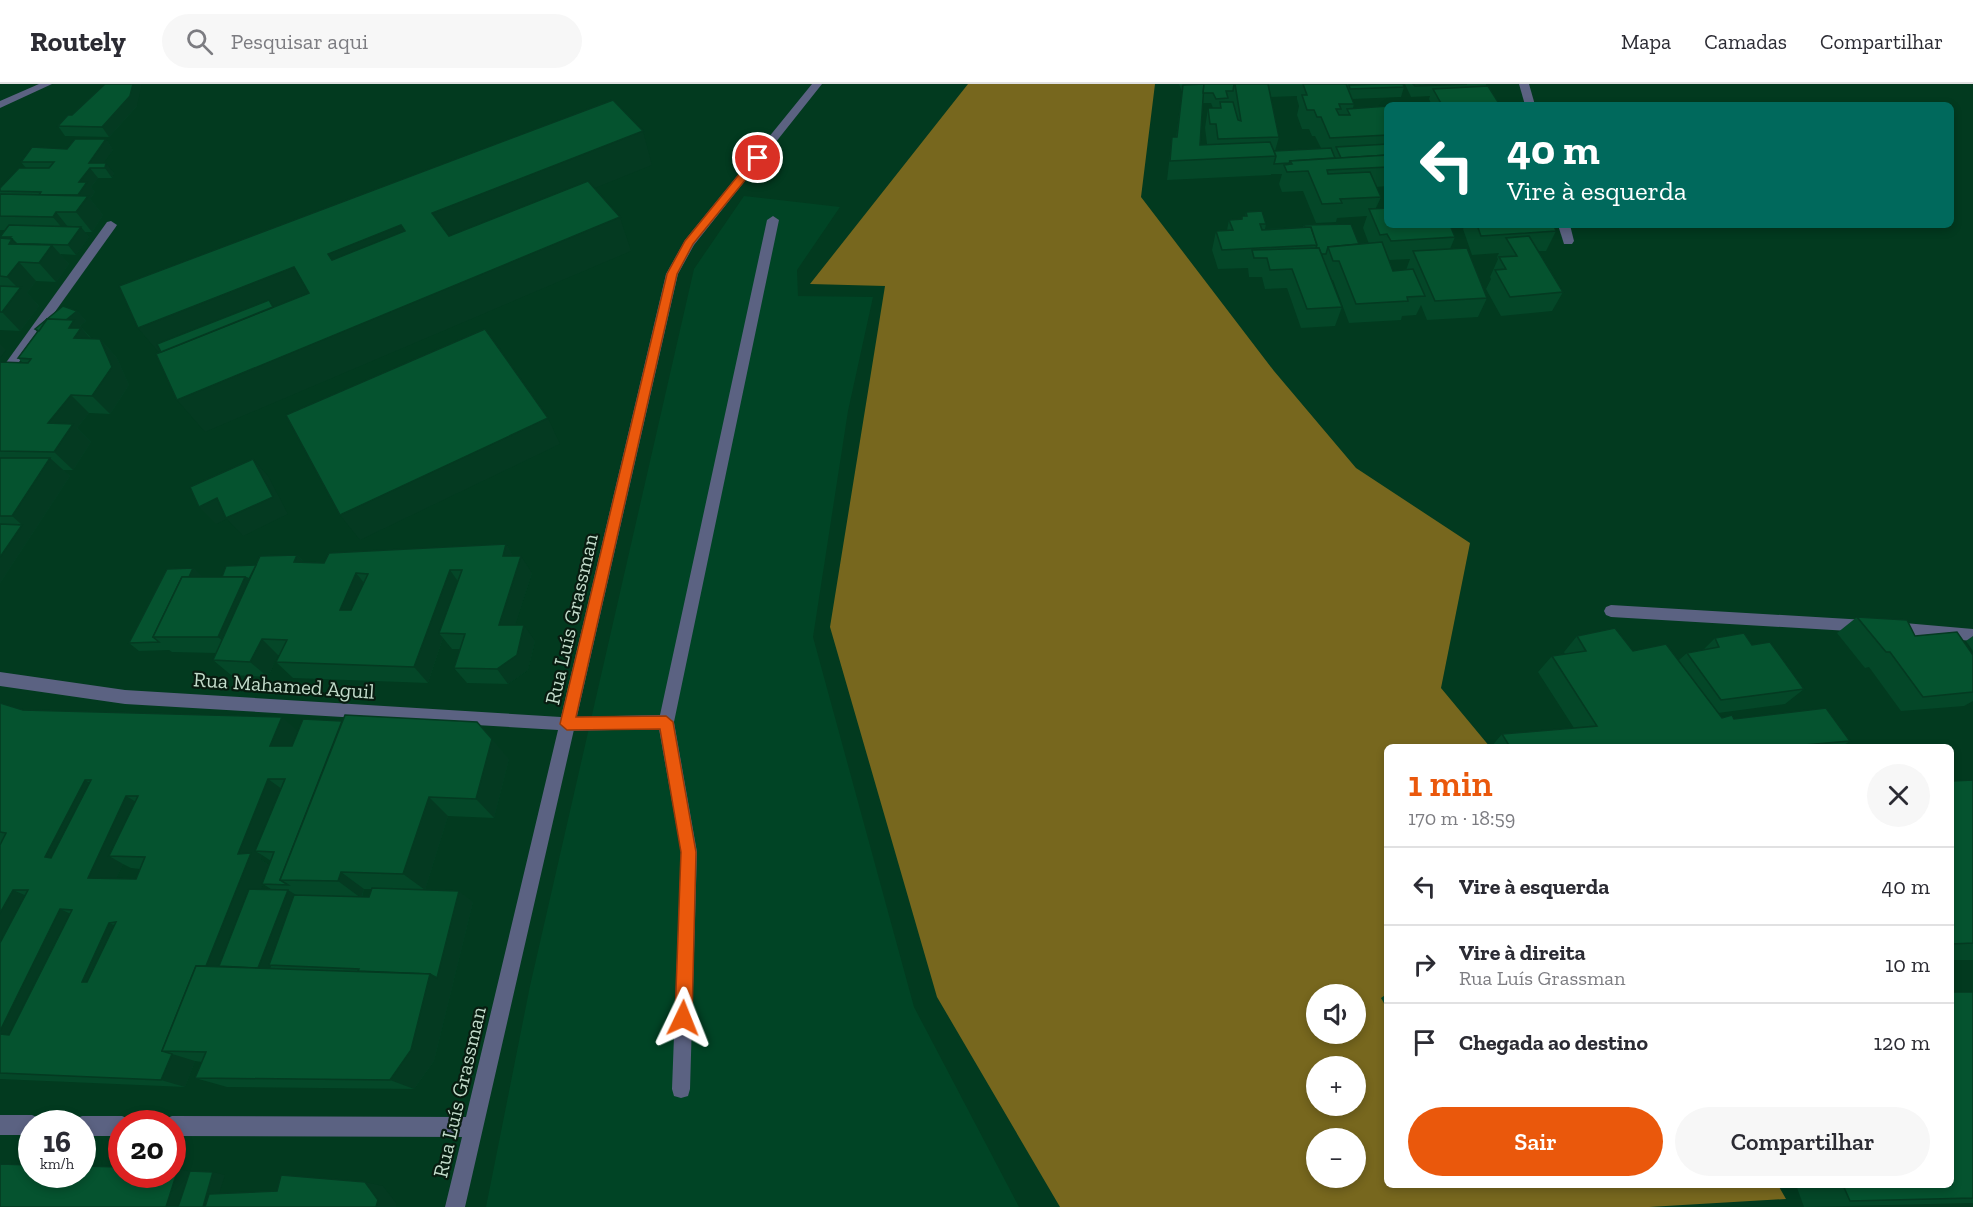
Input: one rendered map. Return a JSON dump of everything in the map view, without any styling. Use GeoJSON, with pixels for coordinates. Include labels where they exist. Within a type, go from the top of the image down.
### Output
{"type":"FeatureCollection","features":[{"type":"Feature","properties":{"kind":"street"},"geometry":{"type":"LineString","coordinates":[[0,105],[47,84]]}},
{"type":"Feature","properties":{"kind":"street","name":"Rua Luís Grassman"},"geometry":{"type":"LineString","coordinates":[[455,1207],[672,274],[688,243],[817,84]]}},
{"type":"Feature","properties":{"kind":"street"},"geometry":{"type":"LineString","coordinates":[[1524,84],[1529,102]]}},
{"type":"Feature","properties":{"kind":"street"},"geometry":{"type":"LineString","coordinates":[[681,1089],[689,852],[666,722],[773,220]]}},
{"type":"Feature","properties":{"kind":"street"},"geometry":{"type":"LineString","coordinates":[[0,380],[111,225]]}},
{"type":"Feature","properties":{"kind":"street"},"geometry":{"type":"LineString","coordinates":[[1565,228],[1568,241]]}},
{"type":"Feature","properties":{"kind":"street"},"geometry":{"type":"LineString","coordinates":[[1611,611],[1848,624],[1973,635]]}},
{"type":"Feature","properties":{"kind":"street","name":"Rua Mahamed Aguil"},"geometry":{"type":"LineString","coordinates":[[0,679],[125,697],[567,724],[666,722]]}},
{"type":"Feature","properties":{"kind":"street"},"geometry":{"type":"LineString","coordinates":[[0,1125],[18,1125]]}},
{"type":"Feature","properties":{"kind":"street"},"geometry":{"type":"LineString","coordinates":[[186,1126],[472,1127]]}},
{"type":"Feature","properties":{"kind":"shaded area"},"geometry":{"type":"Polygon","coordinates":[[[968,84],[1155,84],[1141,197],[1274,371],[1356,468],[1470,543],[1441,688],[1488,744],[1384,744],[1384,1188],[1780,1188],[1786,1199],[1649,1207],[1060,1207],[937,997],[830,627],[885,286],[810,284],[968,84]]]}},
{"type":"Feature","properties":{"kind":"shaded area"},"geometry":{"type":"Polygon","coordinates":[[[744,196],[840,207],[797,270],[798,296],[873,297],[848,411],[813,637],[914,1007],[1019,1207],[486,1207],[530,986],[694,269],[744,196]]]}},
{"type":"Feature","properties":{"kind":"building"},"geometry":{"type":"Polygon","coordinates":[[[105,84],[133,84],[130,96],[102,127],[58,126],[68,115],[72,115],[105,84]]]}},
{"type":"Feature","properties":{"kind":"building"},"geometry":{"type":"Polygon","coordinates":[[[1204,84],[1200,145],[1270,142],[1276,156],[1170,161],[1172,137],[1177,137],[1183,85],[1204,84]]]}},
{"type":"Feature","properties":{"kind":"building"},"geometry":{"type":"Polygon","coordinates":[[[1204,84],[1234,84],[1233,91],[1226,91],[1228,98],[1216,99],[1213,93],[1203,93],[1204,84]]]}},
{"type":"Feature","properties":{"kind":"building"},"geometry":{"type":"Polygon","coordinates":[[[1235,84],[1268,84],[1279,137],[1218,139],[1216,124],[1210,124],[1208,108],[1221,108],[1220,102],[1233,102],[1238,120],[1241,121],[1235,84]]]}},
{"type":"Feature","properties":{"kind":"building"},"geometry":{"type":"Polygon","coordinates":[[[1303,84],[1346,84],[1354,104],[1339,104],[1341,109],[1336,109],[1339,115],[1350,115],[1347,109],[1384,106],[1384,135],[1330,138],[1321,117],[1317,117],[1314,110],[1307,110],[1302,95],[1307,95],[1303,84]]]}},
{"type":"Feature","properties":{"kind":"building"},"geometry":{"type":"Polygon","coordinates":[[[1403,84],[1404,87],[1350,89],[1349,85],[1403,84]]]}},
{"type":"Feature","properties":{"kind":"building"},"geometry":{"type":"Polygon","coordinates":[[[1413,84],[1467,84],[1415,86],[1413,84]]]}},
{"type":"Feature","properties":{"kind":"building"},"geometry":{"type":"Polygon","coordinates":[[[1488,86],[1498,102],[1440,102],[1433,89],[1488,86]]]}},
{"type":"Feature","properties":{"kind":"building"},"geometry":{"type":"Polygon","coordinates":[[[613,100],[643,131],[432,213],[449,236],[588,181],[620,217],[177,400],[156,354],[309,293],[294,267],[138,328],[119,286],[613,100]],[[401,225],[328,254],[332,260],[405,231],[401,225]]]}},
{"type":"Feature","properties":{"kind":"building"},"geometry":{"type":"Polygon","coordinates":[[[75,139],[106,139],[89,163],[106,163],[105,168],[90,168],[79,182],[87,182],[78,195],[39,195],[41,192],[0,191],[0,188],[19,168],[49,168],[54,162],[21,162],[32,147],[67,149],[75,139]]]}},
{"type":"Feature","properties":{"kind":"building"},"geometry":{"type":"Polygon","coordinates":[[[1384,144],[1384,155],[1341,158],[1336,147],[1384,144]]]}},
{"type":"Feature","properties":{"kind":"building"},"geometry":{"type":"Polygon","coordinates":[[[1331,148],[1335,158],[1274,164],[1276,156],[1274,151],[1331,148]]]}},
{"type":"Feature","properties":{"kind":"building"},"geometry":{"type":"Polygon","coordinates":[[[1384,155],[1384,167],[1327,170],[1328,174],[1370,172],[1381,197],[1340,199],[1342,203],[1322,204],[1308,171],[1287,172],[1284,165],[1292,164],[1290,161],[1384,155]]]}},
{"type":"Feature","properties":{"kind":"building"},"geometry":{"type":"Polygon","coordinates":[[[0,194],[88,196],[76,212],[56,212],[53,217],[0,216],[0,194]]]}},
{"type":"Feature","properties":{"kind":"building"},"geometry":{"type":"Polygon","coordinates":[[[1384,208],[1384,228],[1451,228],[1455,237],[1391,241],[1387,234],[1380,235],[1369,209],[1384,208]]]}},
{"type":"Feature","properties":{"kind":"building"},"geometry":{"type":"Polygon","coordinates":[[[1262,211],[1266,224],[1260,224],[1262,230],[1311,227],[1317,245],[1222,250],[1216,231],[1233,230],[1229,220],[1242,219],[1242,216],[1247,216],[1246,212],[1262,211]]]}},
{"type":"Feature","properties":{"kind":"building"},"geometry":{"type":"Polygon","coordinates":[[[1351,224],[1359,244],[1328,247],[1326,254],[1321,254],[1319,248],[1316,248],[1311,227],[1304,225],[1351,224]]]}},
{"type":"Feature","properties":{"kind":"building"},"geometry":{"type":"Polygon","coordinates":[[[9,225],[81,227],[68,245],[17,244],[11,237],[0,237],[9,225]]]}},
{"type":"Feature","properties":{"kind":"building"},"geometry":{"type":"Polygon","coordinates":[[[1478,228],[1555,228],[1556,231],[1481,236],[1478,228]]]}},
{"type":"Feature","properties":{"kind":"building"},"geometry":{"type":"Polygon","coordinates":[[[1529,236],[1563,292],[1510,297],[1495,270],[1506,269],[1499,257],[1517,256],[1506,238],[1529,236]]]}},
{"type":"Feature","properties":{"kind":"building"},"geometry":{"type":"Polygon","coordinates":[[[0,238],[12,239],[9,244],[52,245],[39,263],[19,262],[7,277],[0,276],[0,238]]]}},
{"type":"Feature","properties":{"kind":"building"},"geometry":{"type":"Polygon","coordinates":[[[1382,242],[1393,271],[1413,269],[1425,296],[1407,297],[1408,301],[1356,304],[1339,261],[1333,261],[1328,247],[1382,242]]]}},
{"type":"Feature","properties":{"kind":"building"},"geometry":{"type":"Polygon","coordinates":[[[1319,248],[1342,307],[1307,309],[1292,269],[1270,270],[1267,258],[1254,258],[1252,250],[1319,248]]]}},
{"type":"Feature","properties":{"kind":"building"},"geometry":{"type":"Polygon","coordinates":[[[1467,248],[1487,298],[1435,301],[1413,251],[1467,248]]]}},
{"type":"Feature","properties":{"kind":"building"},"geometry":{"type":"Polygon","coordinates":[[[0,286],[21,287],[2,312],[0,312],[0,286]]]}},
{"type":"Feature","properties":{"kind":"building"},"geometry":{"type":"Polygon","coordinates":[[[269,300],[273,307],[161,352],[157,344],[269,300]]]}},
{"type":"Feature","properties":{"kind":"building"},"geometry":{"type":"Polygon","coordinates":[[[63,306],[77,311],[66,320],[47,319],[63,306]]]}},
{"type":"Feature","properties":{"kind":"building"},"geometry":{"type":"Polygon","coordinates":[[[47,319],[74,320],[69,328],[81,328],[74,338],[100,339],[112,367],[92,396],[71,395],[48,423],[73,424],[54,452],[0,451],[0,362],[28,363],[31,359],[18,358],[47,319]]]}},
{"type":"Feature","properties":{"kind":"building"},"geometry":{"type":"Polygon","coordinates":[[[47,319],[39,331],[35,329],[47,319]]]}},
{"type":"Feature","properties":{"kind":"building"},"geometry":{"type":"Polygon","coordinates":[[[485,329],[548,418],[340,515],[286,415],[485,329]]]}},
{"type":"Feature","properties":{"kind":"building"},"geometry":{"type":"Polygon","coordinates":[[[0,458],[50,458],[12,516],[0,516],[0,458]]]}},
{"type":"Feature","properties":{"kind":"building"},"geometry":{"type":"Polygon","coordinates":[[[253,459],[273,497],[226,518],[217,498],[199,507],[190,487],[253,459]]]}},
{"type":"Feature","properties":{"kind":"building"},"geometry":{"type":"Polygon","coordinates":[[[0,524],[22,525],[0,557],[0,524]]]}},
{"type":"Feature","properties":{"kind":"building"},"geometry":{"type":"Polygon","coordinates":[[[506,544],[503,556],[521,556],[499,625],[524,625],[517,655],[497,669],[454,668],[465,634],[439,633],[462,570],[450,570],[414,667],[276,662],[287,640],[262,639],[250,662],[213,660],[260,556],[297,555],[294,562],[324,563],[329,553],[506,544]],[[356,573],[340,610],[351,610],[368,574],[356,573]]]}},
{"type":"Feature","properties":{"kind":"building"},"geometry":{"type":"Polygon","coordinates":[[[256,565],[249,579],[222,577],[226,566],[256,565]]]}},
{"type":"Feature","properties":{"kind":"building"},"geometry":{"type":"Polygon","coordinates":[[[193,568],[189,577],[182,577],[153,637],[159,642],[129,643],[167,569],[193,568]]]}},
{"type":"Feature","properties":{"kind":"building"},"geometry":{"type":"Polygon","coordinates":[[[182,577],[245,577],[218,637],[153,637],[182,577]]]}},
{"type":"Feature","properties":{"kind":"building"},"geometry":{"type":"Polygon","coordinates":[[[1857,617],[1907,620],[1915,636],[1957,632],[1973,655],[1973,692],[1923,697],[1890,652],[1886,652],[1857,617]]]}},
{"type":"Feature","properties":{"kind":"building"},"geometry":{"type":"Polygon","coordinates":[[[1615,628],[1633,651],[1666,644],[1722,718],[1732,715],[1734,719],[1826,708],[1850,741],[1816,744],[1508,744],[1502,734],[1597,726],[1552,656],[1586,651],[1577,636],[1615,628]]]}},
{"type":"Feature","properties":{"kind":"building"},"geometry":{"type":"Polygon","coordinates":[[[1744,633],[1752,645],[1770,642],[1804,689],[1721,700],[1687,653],[1719,647],[1715,638],[1744,633]]]}},
{"type":"Feature","properties":{"kind":"building"},"geometry":{"type":"Polygon","coordinates":[[[0,703],[23,710],[282,717],[270,746],[292,746],[303,719],[342,721],[280,880],[288,885],[262,884],[274,852],[255,851],[285,779],[268,779],[238,854],[251,853],[206,966],[196,966],[162,1051],[172,1054],[161,1080],[0,1073],[0,1034],[9,1035],[72,910],[60,909],[0,1031],[0,943],[28,890],[13,890],[0,913],[0,845],[6,833],[0,832],[0,703]],[[85,780],[45,857],[51,858],[91,780],[85,780]],[[126,796],[88,878],[136,879],[145,857],[109,856],[138,796],[126,796]],[[116,922],[109,923],[82,982],[87,982],[116,922]]]}},
{"type":"Feature","properties":{"kind":"building"},"geometry":{"type":"Polygon","coordinates":[[[345,715],[477,722],[492,739],[476,799],[429,797],[403,874],[341,872],[338,881],[280,880],[345,715]]]}},
{"type":"Feature","properties":{"kind":"building"},"geometry":{"type":"Polygon","coordinates":[[[1973,780],[1973,943],[1954,944],[1954,781],[1973,780]]]}},
{"type":"Feature","properties":{"kind":"building"},"geometry":{"type":"Polygon","coordinates":[[[372,888],[459,891],[437,978],[430,974],[269,965],[294,895],[369,897],[372,888]]]}},
{"type":"Feature","properties":{"kind":"building"},"geometry":{"type":"Polygon","coordinates":[[[249,889],[288,890],[258,968],[219,966],[249,889]]]}},
{"type":"Feature","properties":{"kind":"building"},"geometry":{"type":"Polygon","coordinates":[[[196,966],[430,974],[411,1050],[390,1080],[195,1078],[206,1052],[162,1051],[196,966]]]}},
{"type":"Feature","properties":{"kind":"building"},"geometry":{"type":"Polygon","coordinates":[[[1954,992],[1973,992],[1973,1198],[1850,1201],[1844,1188],[1954,1188],[1954,992]]]}},
{"type":"Feature","properties":{"kind":"building"},"geometry":{"type":"Polygon","coordinates":[[[0,1164],[18,1165],[18,1188],[96,1188],[96,1166],[108,1167],[108,1188],[172,1188],[166,1207],[0,1207],[0,1164]]]}},
{"type":"Feature","properties":{"kind":"building"},"geometry":{"type":"Polygon","coordinates":[[[190,1171],[213,1172],[203,1207],[178,1207],[190,1171]]]}},
{"type":"Feature","properties":{"kind":"building"},"geometry":{"type":"Polygon","coordinates":[[[281,1175],[365,1182],[378,1200],[376,1207],[205,1207],[209,1194],[277,1191],[281,1175]]]}},
{"type":"Feature","properties":{"kind":"route"},"geometry":{"type":"LineString","coordinates":[[683,1018],[689,852],[666,722],[567,724],[672,274],[688,243],[758,158]]}}]}
